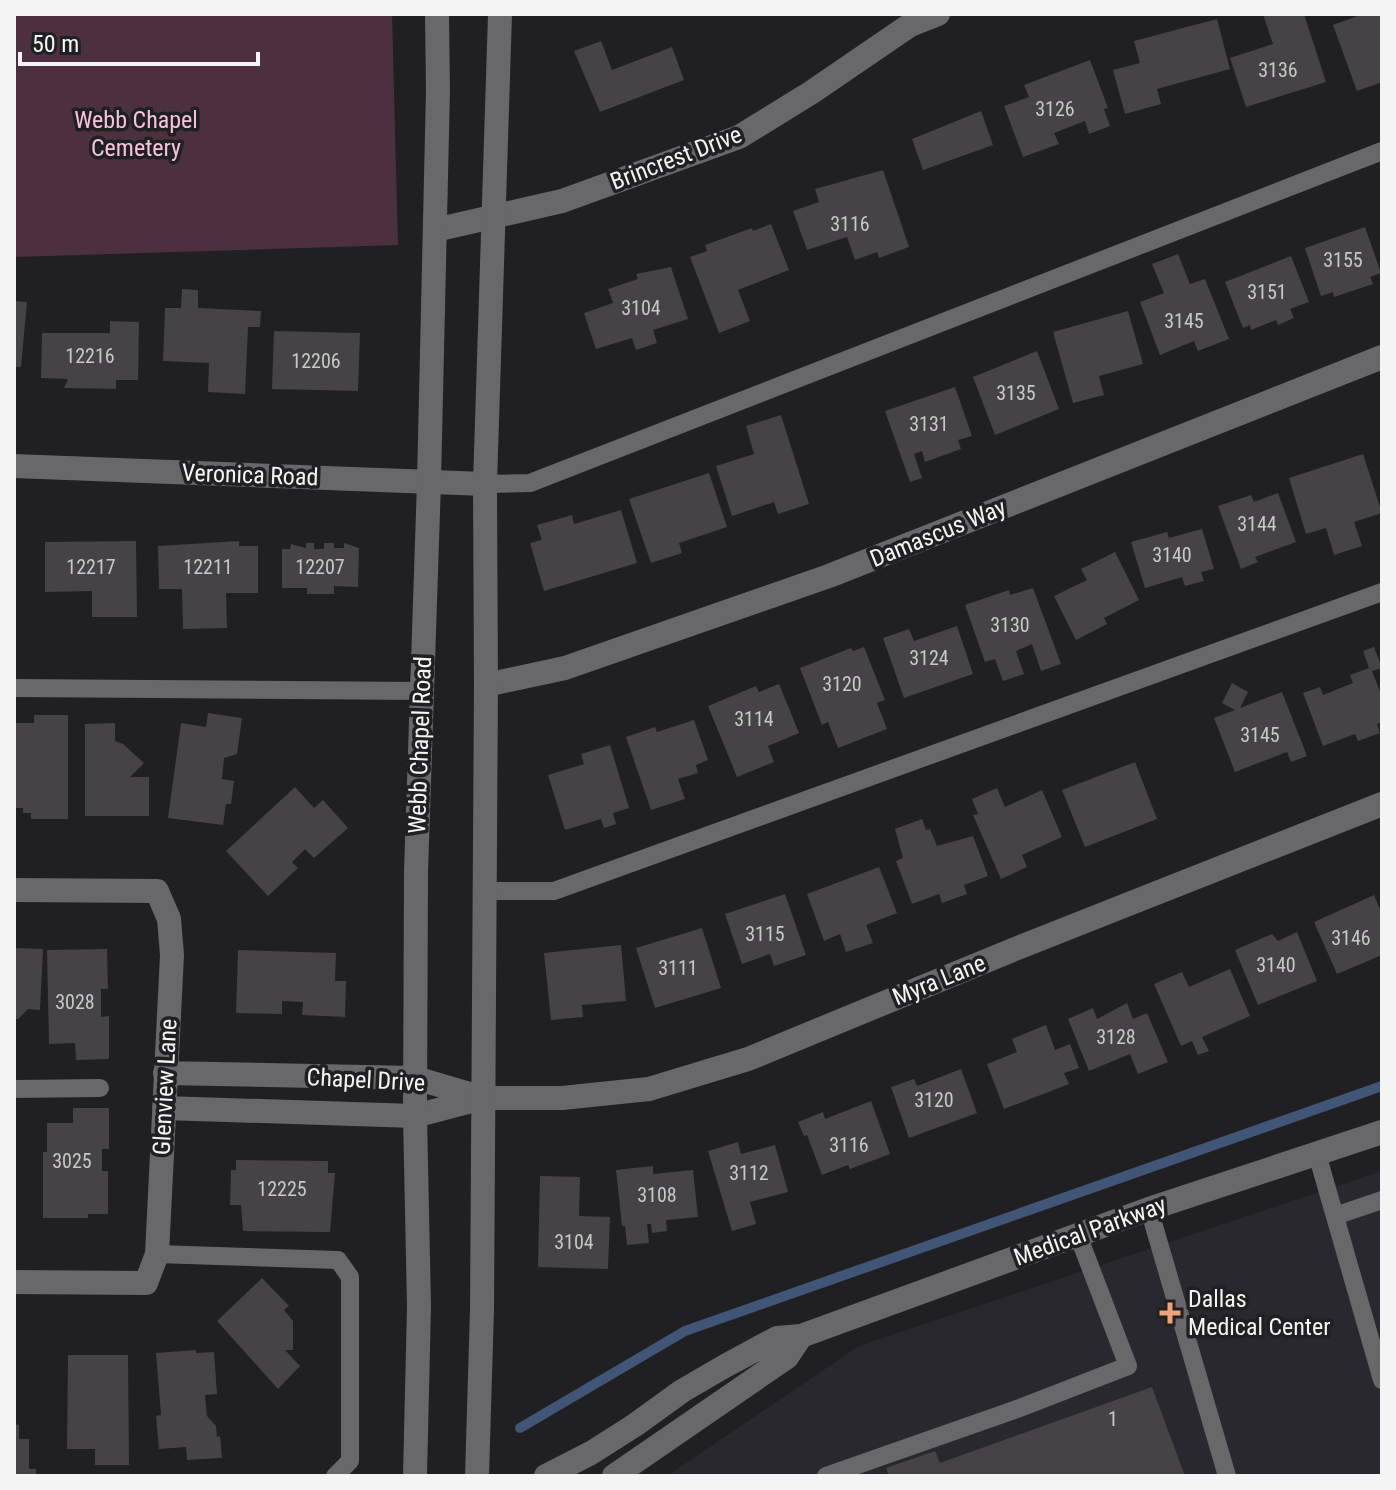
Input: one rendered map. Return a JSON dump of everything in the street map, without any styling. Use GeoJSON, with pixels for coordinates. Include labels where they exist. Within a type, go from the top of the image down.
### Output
{"type":"FeatureCollection","features":[{"type":"Feature","properties":{"kind":"street","name":"Webb Chapel Road"},"geometry":{"type":"LineString","coordinates":[[415,1476],[419,1306],[415,1116],[416,872],[429,482],[437,14]]}},
{"type":"Feature","properties":{"kind":"street"},"geometry":{"type":"LineString","coordinates":[[477,1476],[482,1309],[485,484],[500,14]]}},
{"type":"Feature","properties":{"kind":"street","name":"Brincrest Drive"},"geometry":{"type":"LineString","coordinates":[[435,230],[562,201],[739,137],[910,25],[938,14]]}},
{"type":"Feature","properties":{"kind":"street","name":"Damascus Way"},"geometry":{"type":"LineString","coordinates":[[486,685],[565,668],[829,576],[1382,357]]}},
{"type":"Feature","properties":{"kind":"street","name":"Veronica Road"},"geometry":{"type":"LineString","coordinates":[[14,466],[485,484]]}},
{"type":"Feature","properties":{"kind":"street","name":"Myra Lane"},"geometry":{"type":"LineString","coordinates":[[483,1098],[562,1098],[649,1089],[748,1059],[1015,949],[1382,804]]}},
{"type":"Feature","properties":{"kind":"street","name":"Glenview Lane"},"geometry":{"type":"LineString","coordinates":[[14,890],[157,891],[169,919],[172,955],[157,1254],[146,1283],[14,1282]]}},
{"type":"Feature","properties":{"kind":"street","name":"Chapel Drive"},"geometry":{"type":"LineString","coordinates":[[165,1073],[415,1078],[483,1098]]}},
{"type":"Feature","properties":{"kind":"street","name":"Chapel Drive"},"geometry":{"type":"LineString","coordinates":[[164,1108],[415,1116],[483,1098]]}},
{"type":"Feature","properties":{"kind":"street","name":"Medical Parkway"},"geometry":{"type":"LineString","coordinates":[[546,1476],[591,1453],[682,1391],[777,1338],[801,1336],[1149,1209],[1382,1132]]}},
{"type":"Feature","properties":{"kind":"street","name":"Medical Parkway"},"geometry":{"type":"LineString","coordinates":[[614,1476],[787,1357],[801,1336]]}},
{"type":"Feature","properties":{"kind":"lane"},"geometry":{"type":"LineString","coordinates":[[485,484],[530,483],[1382,151]]}},
{"type":"Feature","properties":{"kind":"lane"},"geometry":{"type":"LineString","coordinates":[[485,891],[554,891],[1382,592]]}},
{"type":"Feature","properties":{"kind":"lane"},"geometry":{"type":"LineString","coordinates":[[14,688],[422,691]]}},
{"type":"Feature","properties":{"kind":"lane"},"geometry":{"type":"LineString","coordinates":[[14,1089],[100,1088]]}},
{"type":"Feature","properties":{"kind":"lane"},"geometry":{"type":"LineString","coordinates":[[1317,1154],[1382,1380]]}},
{"type":"Feature","properties":{"kind":"lane"},"geometry":{"type":"LineString","coordinates":[[1335,1216],[1382,1200]]}},
{"type":"Feature","properties":{"kind":"lane"},"geometry":{"type":"LineString","coordinates":[[1149,1209],[1227,1476]]}},
{"type":"Feature","properties":{"kind":"lane"},"geometry":{"type":"LineString","coordinates":[[826,1476],[1017,1409],[1128,1366],[1078,1235]]}},
{"type":"Feature","properties":{"kind":"lane"},"geometry":{"type":"LineString","coordinates":[[157,1254],[338,1260],[350,1277],[350,1461],[335,1476]]}},
{"type":"Feature","properties":{"kind":"shaded area","name":"Dallas Medical Center"},"geometry":{"type":"Polygon","coordinates":[[[1382,1171],[1382,1476],[667,1476],[859,1346],[1382,1171]]]}},
{"type":"Feature","properties":{"kind":"green space","name":"Webb Chapel Cemetery"},"geometry":{"type":"Polygon","coordinates":[[[14,14],[392,14],[398,245],[14,257],[14,14]]]}},
{"type":"Feature","properties":{"kind":"building"},"geometry":{"type":"Polygon","coordinates":[[[1263,14],[1304,14],[1326,82],[1246,107],[1230,58],[1273,44],[1263,14]]]}},
{"type":"Feature","properties":{"kind":"building"},"geometry":{"type":"Polygon","coordinates":[[[1363,14],[1382,14],[1382,82],[1357,91],[1333,25],[1363,14]]]}},
{"type":"Feature","properties":{"kind":"building"},"geometry":{"type":"Polygon","coordinates":[[[1217,19],[1230,69],[1157,89],[1161,104],[1125,114],[1113,70],[1140,63],[1134,41],[1217,19]]]}},
{"type":"Feature","properties":{"kind":"building"},"geometry":{"type":"Polygon","coordinates":[[[601,41],[612,70],[672,47],[684,80],[600,112],[574,51],[601,41]]]}},
{"type":"Feature","properties":{"kind":"building"},"geometry":{"type":"Polygon","coordinates":[[[1090,60],[1108,108],[1104,109],[1110,126],[1089,134],[1085,121],[1054,133],[1059,144],[1023,157],[1004,106],[1029,97],[1024,85],[1090,60]]]}},
{"type":"Feature","properties":{"kind":"building"},"geometry":{"type":"Polygon","coordinates":[[[981,111],[993,145],[923,170],[912,139],[981,111]]]}},
{"type":"Feature","properties":{"kind":"building"},"geometry":{"type":"Polygon","coordinates":[[[883,170],[909,247],[879,258],[877,252],[855,260],[847,237],[807,250],[793,211],[819,202],[815,189],[883,170]]]}},
{"type":"Feature","properties":{"kind":"building"},"geometry":{"type":"Polygon","coordinates":[[[771,224],[789,270],[738,290],[750,321],[719,333],[690,257],[707,251],[705,245],[771,224]]]}},
{"type":"Feature","properties":{"kind":"building"},"geometry":{"type":"Polygon","coordinates":[[[1365,227],[1381,273],[1370,277],[1373,284],[1334,297],[1333,292],[1321,296],[1305,248],[1365,227]]]}},
{"type":"Feature","properties":{"kind":"building"},"geometry":{"type":"Polygon","coordinates":[[[1178,254],[1190,284],[1205,279],[1229,339],[1198,351],[1194,341],[1160,355],[1140,302],[1164,293],[1152,264],[1178,254]]]}},
{"type":"Feature","properties":{"kind":"building"},"geometry":{"type":"Polygon","coordinates":[[[1291,256],[1309,302],[1290,309],[1294,318],[1278,325],[1276,320],[1251,330],[1250,325],[1243,328],[1225,282],[1291,256]]]}},
{"type":"Feature","properties":{"kind":"building"},"geometry":{"type":"Polygon","coordinates":[[[671,267],[688,319],[653,330],[657,343],[636,350],[632,338],[596,349],[584,313],[613,303],[608,289],[638,279],[636,274],[671,267]]]}},
{"type":"Feature","properties":{"kind":"building"},"geometry":{"type":"Polygon","coordinates":[[[182,289],[198,290],[198,308],[261,311],[260,327],[248,327],[245,394],[208,392],[209,363],[163,361],[165,308],[181,308],[182,289]]]}},
{"type":"Feature","properties":{"kind":"building"},"geometry":{"type":"Polygon","coordinates":[[[14,301],[27,302],[21,367],[14,367],[14,301]]]}},
{"type":"Feature","properties":{"kind":"building"},"geometry":{"type":"Polygon","coordinates":[[[1128,311],[1143,364],[1099,376],[1104,395],[1073,403],[1053,332],[1128,311]]]}},
{"type":"Feature","properties":{"kind":"building"},"geometry":{"type":"Polygon","coordinates":[[[110,321],[139,322],[138,380],[116,380],[116,389],[64,388],[68,379],[41,378],[42,333],[110,333],[110,321]]]}},
{"type":"Feature","properties":{"kind":"building"},"geometry":{"type":"Polygon","coordinates":[[[274,331],[360,333],[358,391],[272,389],[274,331]]]}},
{"type":"Feature","properties":{"kind":"building"},"geometry":{"type":"Polygon","coordinates":[[[1037,351],[1059,409],[995,435],[973,377],[1037,351]]]}},
{"type":"Feature","properties":{"kind":"building"},"geometry":{"type":"Polygon","coordinates":[[[955,387],[972,436],[958,440],[961,449],[925,462],[922,451],[914,454],[922,478],[910,482],[885,411],[955,387]]]}},
{"type":"Feature","properties":{"kind":"building"},"geometry":{"type":"Polygon","coordinates":[[[781,415],[809,504],[778,514],[774,502],[732,516],[716,466],[754,454],[746,426],[781,415]]]}},
{"type":"Feature","properties":{"kind":"building"},"geometry":{"type":"Polygon","coordinates":[[[1363,454],[1382,513],[1354,522],[1362,546],[1334,555],[1326,528],[1306,534],[1289,478],[1363,454]]]}},
{"type":"Feature","properties":{"kind":"building"},"geometry":{"type":"Polygon","coordinates":[[[709,473],[727,527],[679,543],[682,553],[651,563],[629,499],[709,473]]]}},
{"type":"Feature","properties":{"kind":"building"},"geometry":{"type":"Polygon","coordinates":[[[1278,493],[1296,542],[1255,557],[1258,562],[1241,569],[1218,506],[1251,495],[1254,502],[1278,493]]]}},
{"type":"Feature","properties":{"kind":"building"},"geometry":{"type":"Polygon","coordinates":[[[621,510],[637,563],[544,591],[530,543],[542,540],[537,525],[572,515],[574,524],[621,510]]]}},
{"type":"Feature","properties":{"kind":"building"},"geometry":{"type":"Polygon","coordinates":[[[1202,529],[1214,569],[1201,572],[1204,581],[1185,586],[1182,577],[1145,588],[1131,542],[1167,532],[1169,538],[1202,529]]]}},
{"type":"Feature","properties":{"kind":"building"},"geometry":{"type":"Polygon","coordinates":[[[136,541],[137,617],[92,617],[92,591],[45,592],[45,542],[136,541]]]}},
{"type":"Feature","properties":{"kind":"building"},"geometry":{"type":"Polygon","coordinates":[[[239,541],[239,546],[258,546],[258,593],[226,593],[227,628],[183,629],[182,589],[159,589],[158,546],[239,541]]]}},
{"type":"Feature","properties":{"kind":"building"},"geometry":{"type":"Polygon","coordinates":[[[306,543],[314,543],[314,549],[324,549],[324,543],[334,543],[334,548],[344,548],[344,543],[359,548],[358,587],[334,586],[334,594],[307,594],[307,588],[282,588],[282,549],[290,549],[291,544],[306,548],[306,543]]]}},
{"type":"Feature","properties":{"kind":"building"},"geometry":{"type":"Polygon","coordinates":[[[1115,552],[1139,600],[1104,618],[1107,624],[1076,640],[1054,596],[1087,580],[1081,569],[1115,552]]]}},
{"type":"Feature","properties":{"kind":"building"},"geometry":{"type":"Polygon","coordinates":[[[1033,588],[1061,664],[1041,671],[1032,644],[1016,651],[1024,674],[1003,681],[995,659],[985,662],[965,605],[1009,590],[1010,595],[1033,588]]]}},
{"type":"Feature","properties":{"kind":"building"},"geometry":{"type":"Polygon","coordinates":[[[957,626],[973,674],[904,698],[883,638],[909,629],[914,641],[957,626]]]}},
{"type":"Feature","properties":{"kind":"building"},"geometry":{"type":"Polygon","coordinates":[[[864,647],[885,700],[877,703],[887,729],[838,748],[828,722],[822,725],[800,668],[851,648],[853,651],[864,647]]]}},
{"type":"Feature","properties":{"kind":"building"},"geometry":{"type":"Polygon","coordinates":[[[1374,647],[1382,668],[1372,671],[1382,697],[1382,722],[1377,724],[1380,733],[1358,741],[1355,734],[1323,746],[1303,693],[1320,687],[1323,695],[1353,683],[1350,675],[1369,668],[1363,651],[1374,647]]]}},
{"type":"Feature","properties":{"kind":"building"},"geometry":{"type":"Polygon","coordinates":[[[1232,683],[1248,692],[1240,708],[1282,692],[1307,756],[1291,762],[1287,752],[1235,772],[1214,718],[1235,710],[1222,703],[1232,683]]]}},
{"type":"Feature","properties":{"kind":"building"},"geometry":{"type":"Polygon","coordinates":[[[779,684],[799,733],[768,746],[774,762],[737,777],[708,706],[756,686],[759,692],[779,684]]]}},
{"type":"Feature","properties":{"kind":"building"},"geometry":{"type":"Polygon","coordinates":[[[208,713],[242,718],[237,754],[224,758],[222,779],[234,781],[231,804],[226,804],[223,825],[168,818],[181,723],[206,727],[208,713]]]}},
{"type":"Feature","properties":{"kind":"building"},"geometry":{"type":"Polygon","coordinates":[[[34,715],[68,715],[68,819],[31,819],[31,813],[23,813],[23,808],[14,808],[14,723],[34,723],[34,715]]]}},
{"type":"Feature","properties":{"kind":"building"},"geometry":{"type":"Polygon","coordinates":[[[694,720],[708,760],[696,765],[698,773],[678,779],[685,799],[651,810],[626,737],[655,727],[657,732],[694,720]]]}},
{"type":"Feature","properties":{"kind":"building"},"geometry":{"type":"Polygon","coordinates":[[[115,723],[115,741],[123,744],[144,763],[130,777],[149,777],[149,816],[85,816],[85,724],[115,723]]]}},
{"type":"Feature","properties":{"kind":"building"},"geometry":{"type":"Polygon","coordinates":[[[610,745],[629,808],[613,813],[616,824],[604,828],[601,819],[565,830],[548,775],[584,764],[581,754],[610,745]]]}},
{"type":"Feature","properties":{"kind":"building"},"geometry":{"type":"Polygon","coordinates":[[[1135,762],[1157,819],[1085,847],[1062,790],[1135,762]]]}},
{"type":"Feature","properties":{"kind":"building"},"geometry":{"type":"Polygon","coordinates":[[[295,787],[314,808],[323,800],[348,828],[314,858],[305,849],[292,862],[298,868],[268,896],[226,851],[295,787]]]}},
{"type":"Feature","properties":{"kind":"building"},"geometry":{"type":"Polygon","coordinates":[[[997,788],[1005,807],[1042,790],[1062,837],[1022,855],[1027,867],[1001,879],[973,815],[978,814],[972,799],[997,788]]]}},
{"type":"Feature","properties":{"kind":"building"},"geometry":{"type":"Polygon","coordinates":[[[922,819],[937,846],[973,836],[988,876],[964,885],[967,894],[942,903],[939,894],[912,904],[896,861],[903,858],[895,829],[922,819]]]}},
{"type":"Feature","properties":{"kind":"building"},"geometry":{"type":"Polygon","coordinates":[[[879,867],[897,913],[866,925],[873,943],[846,952],[840,934],[824,941],[807,894],[879,867]]]}},
{"type":"Feature","properties":{"kind":"building"},"geometry":{"type":"Polygon","coordinates":[[[785,894],[806,955],[774,966],[770,954],[742,964],[725,914],[785,894]]]}},
{"type":"Feature","properties":{"kind":"building"},"geometry":{"type":"Polygon","coordinates":[[[1374,895],[1382,914],[1382,955],[1337,974],[1314,922],[1374,895]]]}},
{"type":"Feature","properties":{"kind":"building"},"geometry":{"type":"Polygon","coordinates":[[[702,928],[721,988],[655,1008],[636,948],[702,928]]]}},
{"type":"Feature","properties":{"kind":"building"},"geometry":{"type":"Polygon","coordinates":[[[1297,932],[1317,981],[1258,1005],[1235,950],[1272,934],[1278,941],[1297,932]]]}},
{"type":"Feature","properties":{"kind":"building"},"geometry":{"type":"Polygon","coordinates":[[[621,945],[626,1001],[582,1005],[583,1017],[551,1020],[544,953],[621,945]]]}},
{"type":"Feature","properties":{"kind":"building"},"geometry":{"type":"Polygon","coordinates":[[[14,948],[43,949],[40,1010],[28,1009],[18,1019],[14,1019],[14,948]]]}},
{"type":"Feature","properties":{"kind":"building"},"geometry":{"type":"Polygon","coordinates":[[[107,949],[108,989],[101,989],[101,1017],[109,1016],[109,1059],[76,1060],[75,1043],[49,1044],[47,950],[107,949]]]}},
{"type":"Feature","properties":{"kind":"building"},"geometry":{"type":"Polygon","coordinates":[[[238,950],[336,953],[335,981],[346,981],[345,1017],[302,1015],[303,1002],[282,1001],[282,1014],[236,1013],[238,950]]]}},
{"type":"Feature","properties":{"kind":"building"},"geometry":{"type":"Polygon","coordinates":[[[1230,969],[1250,1016],[1202,1037],[1209,1051],[1198,1055],[1192,1041],[1181,1046],[1154,984],[1182,972],[1189,987],[1230,969]]]}},
{"type":"Feature","properties":{"kind":"building"},"geometry":{"type":"Polygon","coordinates":[[[1127,1003],[1133,1019],[1147,1013],[1168,1062],[1138,1074],[1130,1054],[1089,1071],[1068,1019],[1093,1008],[1097,1019],[1127,1003]]]}},
{"type":"Feature","properties":{"kind":"building"},"geometry":{"type":"Polygon","coordinates":[[[1046,1025],[1055,1050],[1070,1044],[1079,1068],[1064,1073],[1069,1084],[1004,1109],[987,1064],[1017,1052],[1012,1039],[1046,1025]]]}},
{"type":"Feature","properties":{"kind":"building"},"geometry":{"type":"Polygon","coordinates":[[[961,1069],[977,1113],[909,1138],[891,1087],[914,1079],[917,1086],[961,1069]]]}},
{"type":"Feature","properties":{"kind":"building"},"geometry":{"type":"Polygon","coordinates":[[[871,1101],[890,1154],[850,1169],[848,1165],[822,1175],[807,1135],[804,1136],[798,1122],[823,1112],[825,1119],[871,1101]]]}},
{"type":"Feature","properties":{"kind":"building"},"geometry":{"type":"Polygon","coordinates":[[[73,1108],[109,1108],[109,1149],[102,1149],[102,1171],[108,1171],[108,1214],[88,1214],[88,1218],[43,1218],[43,1152],[47,1152],[47,1123],[73,1123],[73,1108]]]}},
{"type":"Feature","properties":{"kind":"building"},"geometry":{"type":"Polygon","coordinates":[[[738,1142],[741,1154],[775,1145],[788,1192],[750,1202],[756,1224],[732,1231],[708,1151],[738,1142]]]}},
{"type":"Feature","properties":{"kind":"building"},"geometry":{"type":"Polygon","coordinates":[[[236,1160],[328,1161],[328,1173],[335,1173],[330,1232],[243,1231],[241,1205],[230,1205],[231,1170],[236,1170],[236,1160]]]}},
{"type":"Feature","properties":{"kind":"building"},"geometry":{"type":"Polygon","coordinates":[[[653,1166],[653,1174],[693,1170],[698,1217],[666,1220],[667,1231],[652,1233],[651,1224],[647,1224],[649,1243],[627,1245],[616,1170],[653,1166]]]}},
{"type":"Feature","properties":{"kind":"building"},"geometry":{"type":"Polygon","coordinates":[[[540,1176],[580,1177],[579,1216],[610,1217],[608,1269],[538,1267],[540,1176]]]}},
{"type":"Feature","properties":{"kind":"building"},"geometry":{"type":"Polygon","coordinates":[[[262,1278],[289,1306],[284,1310],[293,1321],[293,1350],[285,1350],[300,1366],[278,1389],[217,1321],[262,1278]]]}},
{"type":"Feature","properties":{"kind":"building"},"geometry":{"type":"Polygon","coordinates":[[[196,1350],[196,1353],[214,1352],[217,1394],[205,1395],[207,1416],[216,1426],[217,1437],[220,1436],[222,1458],[187,1460],[186,1447],[159,1449],[156,1416],[161,1415],[156,1353],[196,1350]]]}},
{"type":"Feature","properties":{"kind":"building"},"geometry":{"type":"Polygon","coordinates":[[[68,1355],[128,1355],[129,1465],[95,1465],[95,1449],[67,1449],[68,1355]]]}},
{"type":"Feature","properties":{"kind":"building"},"geometry":{"type":"Polygon","coordinates":[[[1152,1387],[1185,1476],[889,1476],[886,1468],[935,1451],[940,1463],[1152,1387]]]}},
{"type":"Feature","properties":{"kind":"building"},"geometry":{"type":"Polygon","coordinates":[[[14,1424],[19,1425],[19,1439],[29,1439],[29,1469],[36,1469],[36,1476],[14,1476],[14,1424]]]}},
{"type":"Feature","properties":{"kind":"waterway"},"geometry":{"type":"LineString","coordinates":[[520,1428],[685,1331],[1382,1086]]}},
{"type":"Feature","properties":{"kind":"place","name":"Dallas Medical Center"},"geometry":{"type":"Point","coordinates":[1170,1313]}}]}
